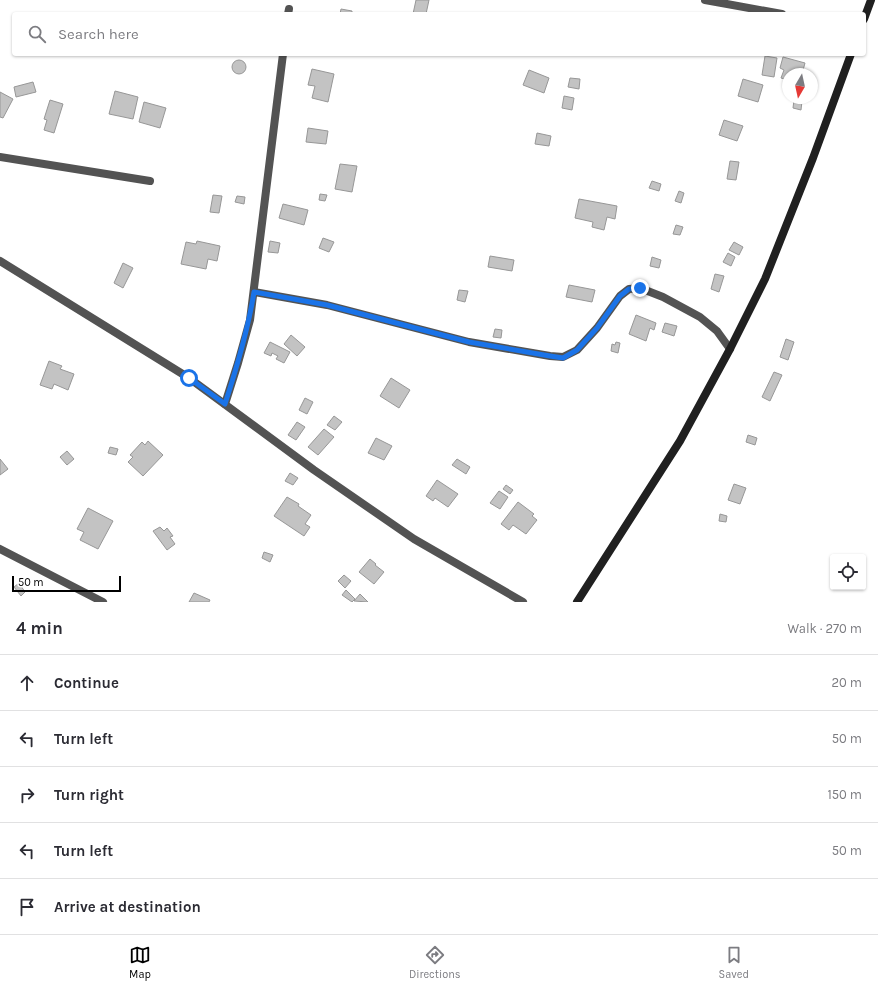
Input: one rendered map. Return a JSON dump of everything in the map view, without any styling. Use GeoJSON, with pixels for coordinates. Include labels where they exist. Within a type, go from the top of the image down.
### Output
{"type":"FeatureCollection","features":[{"type":"Feature","properties":{"kind":"street"},"geometry":{"type":"LineString","coordinates":[[705,0],[771,12]]}},
{"type":"Feature","properties":{"kind":"street"},"geometry":{"type":"LineString","coordinates":[[866,14],[871,0]]}},
{"type":"Feature","properties":{"kind":"street"},"geometry":{"type":"LineString","coordinates":[[225,404],[248,327],[254,292],[284,56]]}},
{"type":"Feature","properties":{"kind":"street"},"geometry":{"type":"LineString","coordinates":[[577,602],[680,441],[730,349],[765,279],[813,158],[850,56]]}},
{"type":"Feature","properties":{"kind":"street"},"geometry":{"type":"LineString","coordinates":[[0,157],[150,181]]}},
{"type":"Feature","properties":{"kind":"street"},"geometry":{"type":"LineString","coordinates":[[0,260],[189,378],[314,470],[414,539],[523,602]]}},
{"type":"Feature","properties":{"kind":"street"},"geometry":{"type":"LineString","coordinates":[[254,292],[327,305],[469,342],[563,358],[577,350],[597,328],[620,296],[629,289],[640,288],[663,297],[700,317],[717,331],[730,349]]}},
{"type":"Feature","properties":{"kind":"street"},"geometry":{"type":"LineString","coordinates":[[0,549],[103,602]]}},
{"type":"Feature","properties":{"kind":"building"},"geometry":{"type":"Polygon","coordinates":[[[416,0],[429,0],[426,12],[413,12],[416,0]]]}},
{"type":"Feature","properties":{"kind":"building"},"geometry":{"type":"Polygon","coordinates":[[[341,9],[352,11],[352,12],[340,12],[341,9]]]}},
{"type":"Feature","properties":{"kind":"building"},"geometry":{"type":"Polygon","coordinates":[[[765,56],[777,58],[774,77],[762,75],[765,56]]]}},
{"type":"Feature","properties":{"kind":"building"},"geometry":{"type":"Polygon","coordinates":[[[783,57],[805,63],[804,68],[780,68],[783,57]]]}},
{"type":"Feature","properties":{"kind":"building"},"geometry":{"type":"Polygon","coordinates":[[[239,60],[244,62],[246,67],[244,72],[239,74],[234,72],[232,67],[234,62],[239,60]]]}},
{"type":"Feature","properties":{"kind":"building"},"geometry":{"type":"Polygon","coordinates":[[[312,69],[334,74],[328,102],[312,98],[315,86],[308,85],[312,69]]]}},
{"type":"Feature","properties":{"kind":"building"},"geometry":{"type":"Polygon","coordinates":[[[529,70],[549,78],[544,93],[523,85],[529,70]]]}},
{"type":"Feature","properties":{"kind":"building"},"geometry":{"type":"Polygon","coordinates":[[[570,78],[580,79],[579,89],[568,87],[570,78]]]}},
{"type":"Feature","properties":{"kind":"building"},"geometry":{"type":"Polygon","coordinates":[[[743,79],[763,85],[758,102],[738,96],[743,79]]]}},
{"type":"Feature","properties":{"kind":"building"},"geometry":{"type":"Polygon","coordinates":[[[33,82],[36,92],[16,97],[14,87],[33,82]]]}},
{"type":"Feature","properties":{"kind":"building"},"geometry":{"type":"Polygon","coordinates":[[[115,91],[138,97],[133,119],[109,114],[115,91]]]}},
{"type":"Feature","properties":{"kind":"building"},"geometry":{"type":"Polygon","coordinates":[[[0,92],[13,99],[3,118],[0,117],[0,92]]]}},
{"type":"Feature","properties":{"kind":"building"},"geometry":{"type":"Polygon","coordinates":[[[564,96],[574,98],[572,110],[562,108],[564,96]]]}},
{"type":"Feature","properties":{"kind":"building"},"geometry":{"type":"Polygon","coordinates":[[[50,100],[63,104],[54,133],[44,130],[47,120],[44,119],[50,100]]]}},
{"type":"Feature","properties":{"kind":"building"},"geometry":{"type":"Polygon","coordinates":[[[144,102],[166,108],[160,128],[139,122],[144,102]]]}},
{"type":"Feature","properties":{"kind":"building"},"geometry":{"type":"Polygon","coordinates":[[[794,104],[802,104],[801,110],[793,108],[794,104]]]}},
{"type":"Feature","properties":{"kind":"building"},"geometry":{"type":"Polygon","coordinates":[[[724,120],[743,126],[737,141],[719,135],[724,120]]]}},
{"type":"Feature","properties":{"kind":"building"},"geometry":{"type":"Polygon","coordinates":[[[308,128],[328,131],[326,144],[306,142],[308,128]]]}},
{"type":"Feature","properties":{"kind":"building"},"geometry":{"type":"Polygon","coordinates":[[[537,133],[551,136],[549,146],[535,144],[537,133]]]}},
{"type":"Feature","properties":{"kind":"building"},"geometry":{"type":"Polygon","coordinates":[[[730,161],[739,162],[736,180],[727,179],[730,161]]]}},
{"type":"Feature","properties":{"kind":"building"},"geometry":{"type":"Polygon","coordinates":[[[340,164],[357,166],[352,192],[335,189],[340,164]]]}},
{"type":"Feature","properties":{"kind":"building"},"geometry":{"type":"Polygon","coordinates":[[[652,181],[661,184],[659,191],[649,188],[652,181]]]}},
{"type":"Feature","properties":{"kind":"building"},"geometry":{"type":"Polygon","coordinates":[[[679,191],[684,193],[681,203],[675,201],[679,191]]]}},
{"type":"Feature","properties":{"kind":"building"},"geometry":{"type":"Polygon","coordinates":[[[320,194],[327,195],[325,201],[319,200],[320,194]]]}},
{"type":"Feature","properties":{"kind":"building"},"geometry":{"type":"Polygon","coordinates":[[[213,195],[222,196],[219,213],[210,212],[213,195]]]}},
{"type":"Feature","properties":{"kind":"building"},"geometry":{"type":"Polygon","coordinates":[[[237,196],[245,197],[244,204],[235,202],[237,196]]]}},
{"type":"Feature","properties":{"kind":"building"},"geometry":{"type":"Polygon","coordinates":[[[579,199],[617,206],[615,219],[607,217],[604,230],[592,227],[593,222],[575,218],[579,199]]]}},
{"type":"Feature","properties":{"kind":"building"},"geometry":{"type":"Polygon","coordinates":[[[283,204],[308,210],[304,225],[279,218],[283,204]]]}},
{"type":"Feature","properties":{"kind":"building"},"geometry":{"type":"Polygon","coordinates":[[[676,225],[683,227],[680,235],[673,234],[676,225]]]}},
{"type":"Feature","properties":{"kind":"building"},"geometry":{"type":"Polygon","coordinates":[[[323,238],[334,242],[329,252],[319,248],[323,238]]]}},
{"type":"Feature","properties":{"kind":"building"},"geometry":{"type":"Polygon","coordinates":[[[197,241],[220,246],[217,261],[208,259],[206,269],[181,264],[186,242],[196,244],[197,241]]]}},
{"type":"Feature","properties":{"kind":"building"},"geometry":{"type":"Polygon","coordinates":[[[270,241],[280,243],[278,253],[268,252],[270,241]]]}},
{"type":"Feature","properties":{"kind":"building"},"geometry":{"type":"Polygon","coordinates":[[[734,242],[743,247],[739,255],[729,250],[734,242]]]}},
{"type":"Feature","properties":{"kind":"building"},"geometry":{"type":"Polygon","coordinates":[[[728,253],[735,257],[731,266],[723,262],[728,253]]]}},
{"type":"Feature","properties":{"kind":"building"},"geometry":{"type":"Polygon","coordinates":[[[490,256],[514,260],[512,271],[488,267],[490,256]]]}},
{"type":"Feature","properties":{"kind":"building"},"geometry":{"type":"Polygon","coordinates":[[[652,257],[661,260],[659,268],[650,266],[652,257]]]}},
{"type":"Feature","properties":{"kind":"building"},"geometry":{"type":"Polygon","coordinates":[[[123,263],[133,268],[123,288],[114,283],[123,263]]]}},
{"type":"Feature","properties":{"kind":"building"},"geometry":{"type":"Polygon","coordinates":[[[715,274],[724,276],[719,292],[711,289],[715,274]]]}},
{"type":"Feature","properties":{"kind":"building"},"geometry":{"type":"Polygon","coordinates":[[[569,285],[595,290],[592,302],[566,297],[569,285]]]}},
{"type":"Feature","properties":{"kind":"building"},"geometry":{"type":"Polygon","coordinates":[[[459,290],[468,291],[465,302],[457,300],[459,290]]]}},
{"type":"Feature","properties":{"kind":"building"},"geometry":{"type":"Polygon","coordinates":[[[636,315],[656,323],[654,330],[650,328],[646,341],[629,334],[636,315]]]}},
{"type":"Feature","properties":{"kind":"building"},"geometry":{"type":"Polygon","coordinates":[[[665,323],[677,326],[674,336],[662,332],[665,323]]]}},
{"type":"Feature","properties":{"kind":"building"},"geometry":{"type":"Polygon","coordinates":[[[495,329],[502,330],[501,338],[493,337],[495,329]]]}},
{"type":"Feature","properties":{"kind":"building"},"geometry":{"type":"Polygon","coordinates":[[[291,335],[305,347],[297,356],[284,344],[291,335]]]}},
{"type":"Feature","properties":{"kind":"building"},"geometry":{"type":"Polygon","coordinates":[[[786,339],[794,342],[788,360],[780,357],[786,339]]]}},
{"type":"Feature","properties":{"kind":"building"},"geometry":{"type":"Polygon","coordinates":[[[270,342],[290,352],[284,363],[276,359],[278,356],[272,353],[271,356],[264,353],[270,342]]]}},
{"type":"Feature","properties":{"kind":"building"},"geometry":{"type":"Polygon","coordinates":[[[616,342],[620,343],[618,353],[611,351],[612,344],[615,345],[616,342]]]}},
{"type":"Feature","properties":{"kind":"building"},"geometry":{"type":"Polygon","coordinates":[[[49,361],[62,366],[60,369],[74,374],[68,390],[54,384],[52,389],[40,385],[49,361]]]}},
{"type":"Feature","properties":{"kind":"building"},"geometry":{"type":"Polygon","coordinates":[[[774,372],[782,375],[770,401],[762,397],[774,372]]]}},
{"type":"Feature","properties":{"kind":"building"},"geometry":{"type":"Polygon","coordinates":[[[391,378],[410,390],[399,408],[380,396],[391,378]]]}},
{"type":"Feature","properties":{"kind":"building"},"geometry":{"type":"Polygon","coordinates":[[[305,398],[313,402],[307,414],[299,410],[305,398]]]}},
{"type":"Feature","properties":{"kind":"building"},"geometry":{"type":"Polygon","coordinates":[[[334,416],[342,422],[335,430],[327,425],[334,416]]]}},
{"type":"Feature","properties":{"kind":"building"},"geometry":{"type":"Polygon","coordinates":[[[297,422],[305,427],[296,440],[288,435],[297,422]]]}},
{"type":"Feature","properties":{"kind":"building"},"geometry":{"type":"Polygon","coordinates":[[[324,429],[334,437],[318,455],[308,447],[324,429]]]}},
{"type":"Feature","properties":{"kind":"building"},"geometry":{"type":"Polygon","coordinates":[[[748,435],[757,438],[755,445],[746,442],[748,435]]]}},
{"type":"Feature","properties":{"kind":"building"},"geometry":{"type":"Polygon","coordinates":[[[376,438],[392,446],[384,460],[368,453],[376,438]]]}},
{"type":"Feature","properties":{"kind":"building"},"geometry":{"type":"Polygon","coordinates":[[[148,441],[163,455],[143,476],[128,462],[133,457],[130,455],[142,442],[145,445],[148,441]]]}},
{"type":"Feature","properties":{"kind":"building"},"geometry":{"type":"Polygon","coordinates":[[[110,447],[118,449],[116,455],[108,453],[110,447]]]}},
{"type":"Feature","properties":{"kind":"building"},"geometry":{"type":"Polygon","coordinates":[[[67,451],[74,459],[67,465],[60,457],[67,451]]]}},
{"type":"Feature","properties":{"kind":"building"},"geometry":{"type":"Polygon","coordinates":[[[0,459],[8,469],[0,475],[0,459]]]}},
{"type":"Feature","properties":{"kind":"building"},"geometry":{"type":"Polygon","coordinates":[[[457,459],[470,467],[466,474],[452,465],[457,459]]]}},
{"type":"Feature","properties":{"kind":"building"},"geometry":{"type":"Polygon","coordinates":[[[290,473],[298,478],[293,485],[285,481],[290,473]]]}},
{"type":"Feature","properties":{"kind":"building"},"geometry":{"type":"Polygon","coordinates":[[[437,480],[458,494],[448,507],[435,498],[433,501],[426,496],[437,480]]]}},
{"type":"Feature","properties":{"kind":"building"},"geometry":{"type":"Polygon","coordinates":[[[734,484],[746,488],[740,504],[728,500],[734,484]]]}},
{"type":"Feature","properties":{"kind":"building"},"geometry":{"type":"Polygon","coordinates":[[[506,485],[513,490],[510,494],[503,489],[506,485]]]}},
{"type":"Feature","properties":{"kind":"building"},"geometry":{"type":"Polygon","coordinates":[[[499,491],[508,497],[500,509],[490,503],[499,491]]]}},
{"type":"Feature","properties":{"kind":"building"},"geometry":{"type":"Polygon","coordinates":[[[287,497],[299,504],[298,506],[311,515],[305,524],[310,527],[304,536],[274,516],[287,497]]]}},
{"type":"Feature","properties":{"kind":"building"},"geometry":{"type":"Polygon","coordinates":[[[518,502],[534,514],[532,516],[537,520],[526,534],[513,525],[509,530],[501,524],[518,502]]]}},
{"type":"Feature","properties":{"kind":"building"},"geometry":{"type":"Polygon","coordinates":[[[88,508],[113,521],[98,549],[80,540],[84,532],[77,529],[88,508]]]}},
{"type":"Feature","properties":{"kind":"building"},"geometry":{"type":"Polygon","coordinates":[[[720,514],[727,516],[726,522],[719,521],[720,514]]]}},
{"type":"Feature","properties":{"kind":"building"},"geometry":{"type":"Polygon","coordinates":[[[160,527],[164,531],[167,528],[173,536],[170,537],[175,544],[167,550],[153,531],[160,527]]]}},
{"type":"Feature","properties":{"kind":"building"},"geometry":{"type":"Polygon","coordinates":[[[264,552],[273,555],[270,562],[262,558],[264,552]]]}},
{"type":"Feature","properties":{"kind":"building"},"geometry":{"type":"Polygon","coordinates":[[[370,559],[384,572],[374,584],[359,572],[370,559]]]}},
{"type":"Feature","properties":{"kind":"building"},"geometry":{"type":"Polygon","coordinates":[[[344,575],[351,581],[345,588],[338,581],[344,575]]]}},
{"type":"Feature","properties":{"kind":"building"},"geometry":{"type":"Polygon","coordinates":[[[19,583],[25,592],[21,596],[14,587],[19,583]]]}},
{"type":"Feature","properties":{"kind":"building"},"geometry":{"type":"Polygon","coordinates":[[[346,590],[355,599],[352,602],[342,595],[346,590]]]}},
{"type":"Feature","properties":{"kind":"building"},"geometry":{"type":"Polygon","coordinates":[[[194,593],[210,600],[209,602],[189,602],[194,593]]]}},
{"type":"Feature","properties":{"kind":"building"},"geometry":{"type":"Polygon","coordinates":[[[360,594],[368,602],[354,601],[360,594]]]}},
{"type":"Feature","properties":{"kind":"route"},"geometry":{"type":"LineString","coordinates":[[189,378],[225,404],[250,320],[254,292],[327,305],[469,342],[563,358],[577,350],[597,328],[620,296],[629,289],[640,288]]}}]}
